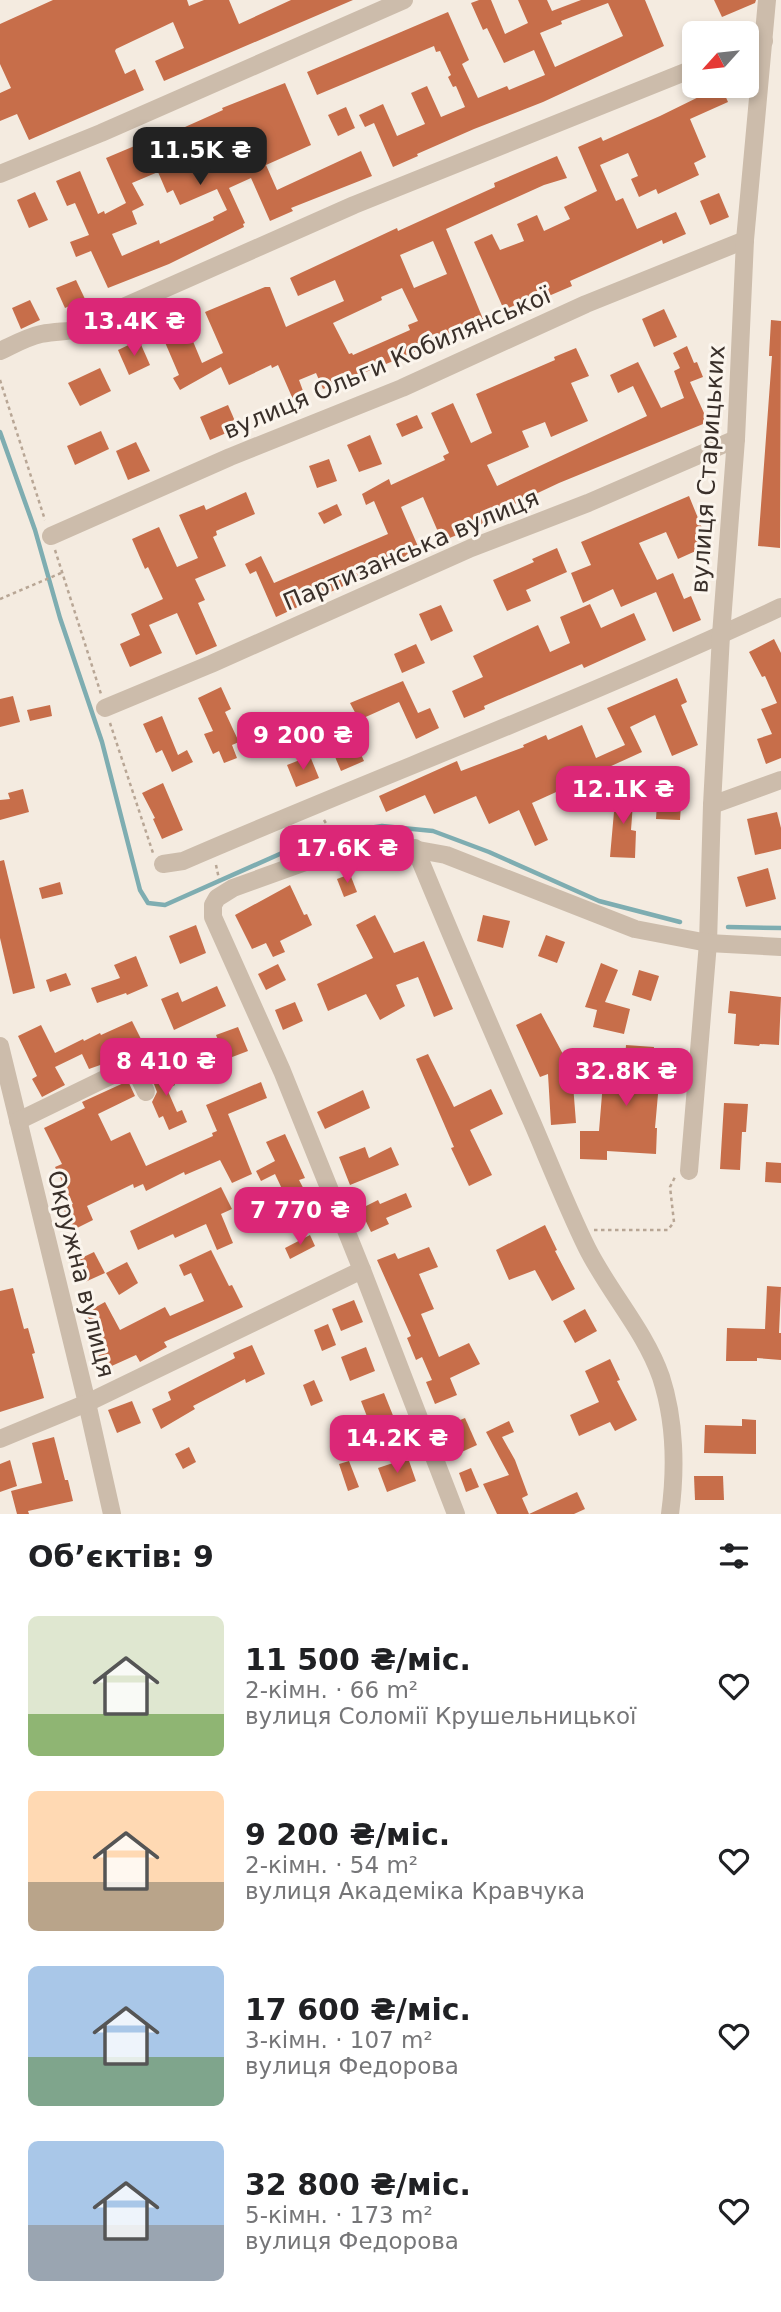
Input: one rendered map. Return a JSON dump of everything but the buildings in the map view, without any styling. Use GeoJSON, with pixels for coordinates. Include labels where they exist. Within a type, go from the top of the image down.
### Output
{"type":"FeatureCollection","features":[{"type":"Feature","properties":{"kind":"street"},"geometry":{"type":"LineString","coordinates":[[0,174],[404,0]]}},
{"type":"Feature","properties":{"kind":"street","name":"вулиця Старицьких"},"geometry":{"type":"LineString","coordinates":[[760,28],[767,0]]}},
{"type":"Feature","properties":{"kind":"street"},"geometry":{"type":"LineString","coordinates":[[0,351],[40,334],[74,332],[89,326],[103,316],[354,205],[682,73]]}},
{"type":"Feature","properties":{"kind":"street","name":"вулиця Старицьких"},"geometry":{"type":"LineString","coordinates":[[689,1171],[708,943],[721,635],[736,439],[753,98]]}},
{"type":"Feature","properties":{"kind":"street","name":"вулиця Ольги Кобилянської"},"geometry":{"type":"LineString","coordinates":[[51,537],[230,457],[402,388],[586,304],[745,240]]}},
{"type":"Feature","properties":{"kind":"street","name":"Партизанська вулиця"},"geometry":{"type":"LineString","coordinates":[[105,708],[211,664],[471,548],[588,503],[736,439]]}},
{"type":"Feature","properties":{"kind":"street"},"geometry":{"type":"LineString","coordinates":[[163,864],[183,861],[569,701],[781,607]]}},
{"type":"Feature","properties":{"kind":"street"},"geometry":{"type":"LineString","coordinates":[[712,805],[781,780]]}},
{"type":"Feature","properties":{"kind":"street"},"geometry":{"type":"LineString","coordinates":[[456,1514],[282,1071],[213,917],[213,905],[217,898],[233,888],[333,852],[386,844],[446,855],[635,929],[708,943],[781,947]]}},
{"type":"Feature","properties":{"kind":"street"},"geometry":{"type":"LineString","coordinates":[[415,848],[588,1249],[642,1339],[660,1376],[668,1408],[673,1452],[670,1514]]}},
{"type":"Feature","properties":{"kind":"street","name":"Окружна вулиця"},"geometry":{"type":"LineString","coordinates":[[0,1046],[112,1514]]}},
{"type":"Feature","properties":{"kind":"street"},"geometry":{"type":"LineString","coordinates":[[18,1121],[127,1069],[135,1069],[146,1092]]}},
{"type":"Feature","properties":{"kind":"street"},"geometry":{"type":"LineString","coordinates":[[0,1439],[87,1403],[362,1270]]}},
{"type":"Feature","properties":{"kind":"path"},"geometry":{"type":"LineString","coordinates":[[0,380],[153,854],[163,864]]}},
{"type":"Feature","properties":{"kind":"path"},"geometry":{"type":"LineString","coordinates":[[0,599],[62,572]]}},
{"type":"Feature","properties":{"kind":"path"},"geometry":{"type":"LineString","coordinates":[[581,1233],[598,1228],[668,1230],[674,1222],[670,1187],[676,1173],[689,1171]]}},
{"type":"Feature","properties":{"kind":"waterway"},"geometry":{"type":"LineString","coordinates":[[0,432],[35,530],[60,618],[102,742],[140,890],[148,903],[165,905],[291,849],[337,833],[382,826],[433,831],[489,852],[599,901],[680,922]]}},
{"type":"Feature","properties":{"kind":"waterway"},"geometry":{"type":"LineString","coordinates":[[728,927],[781,928]]}}]}
